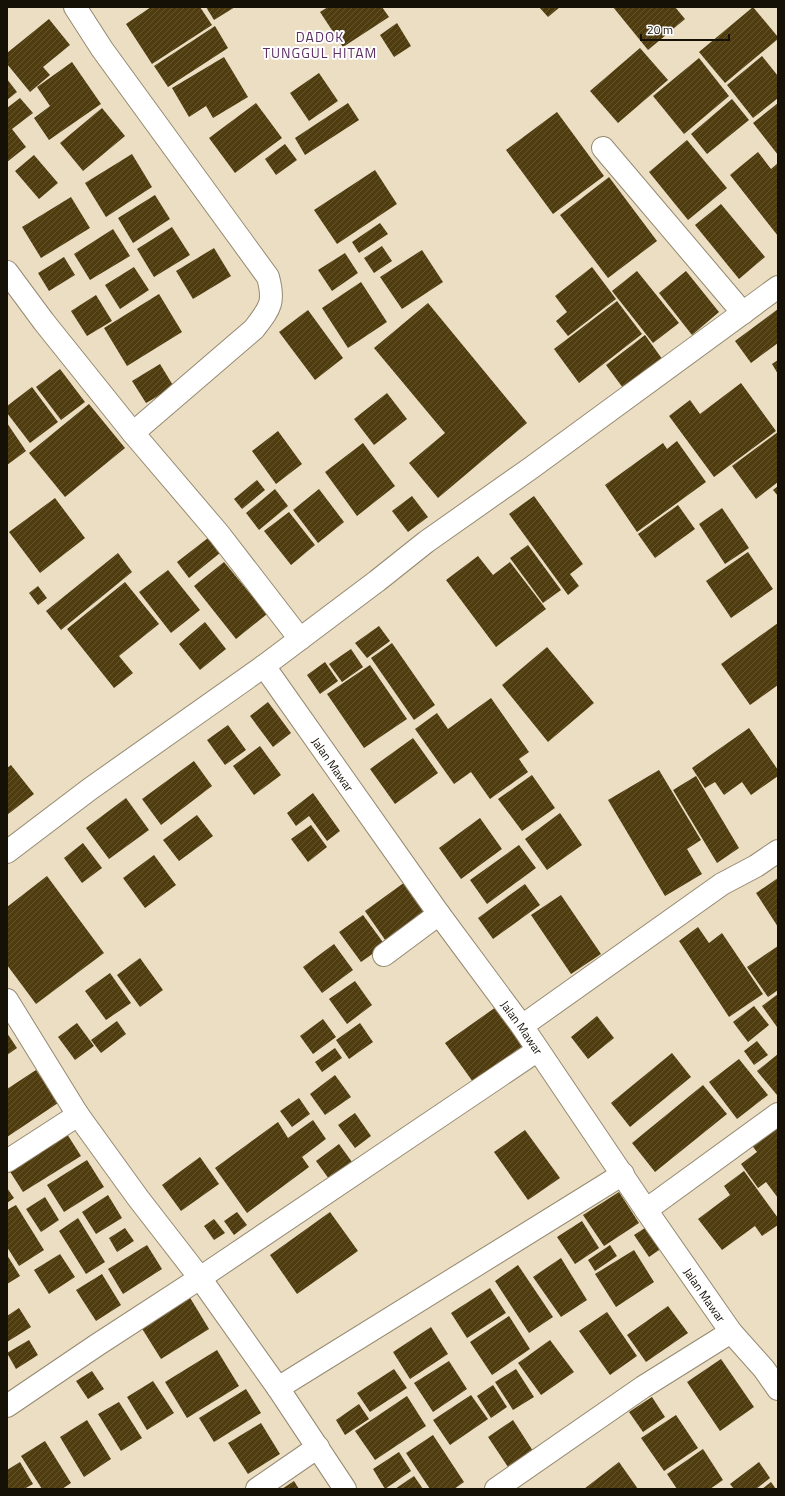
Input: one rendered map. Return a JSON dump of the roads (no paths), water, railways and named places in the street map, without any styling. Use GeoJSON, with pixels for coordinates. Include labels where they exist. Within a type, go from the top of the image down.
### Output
{"type":"FeatureCollection","features":[{"type":"Feature","properties":{"kind":"street"},"geometry":{"type":"LineString","coordinates":[[75,7],[102,49],[268,277],[271,289],[271,301],[268,310],[254,329],[133,433]]}},
{"type":"Feature","properties":{"kind":"street"},"geometry":{"type":"LineString","coordinates":[[603,148],[743,313]]}},
{"type":"Feature","properties":{"kind":"street"},"geometry":{"type":"LineString","coordinates":[[7,272],[44,322],[133,433],[219,534],[300,639]]}},
{"type":"Feature","properties":{"kind":"street"},"geometry":{"type":"LineString","coordinates":[[7,852],[90,789],[264,666],[377,582],[426,542],[531,468],[778,287]]}},
{"type":"Feature","properties":{"kind":"street","name":"Jalan Mawar"},"geometry":{"type":"LineString","coordinates":[[264,666],[440,914],[522,1026],[646,1210],[731,1332],[771,1364],[778,1389]]}},
{"type":"Feature","properties":{"kind":"street"},"geometry":{"type":"LineString","coordinates":[[522,1026],[722,884],[756,866],[778,851]]}},
{"type":"Feature","properties":{"kind":"street"},"geometry":{"type":"LineString","coordinates":[[384,955],[440,914]]}},
{"type":"Feature","properties":{"kind":"street"},"geometry":{"type":"LineString","coordinates":[[7,1000],[78,1115],[138,1198],[200,1278],[278,1388],[345,1489]]}},
{"type":"Feature","properties":{"kind":"street"},"geometry":{"type":"LineString","coordinates":[[7,1406],[538,1050]]}},
{"type":"Feature","properties":{"kind":"street"},"geometry":{"type":"LineString","coordinates":[[646,1210],[778,1114]]}},
{"type":"Feature","properties":{"kind":"street"},"geometry":{"type":"LineString","coordinates":[[7,1161],[78,1115]]}},
{"type":"Feature","properties":{"kind":"street"},"geometry":{"type":"LineString","coordinates":[[278,1388],[623,1174]]}},
{"type":"Feature","properties":{"kind":"street"},"geometry":{"type":"LineString","coordinates":[[496,1489],[643,1387],[731,1332]]}},
{"type":"Feature","properties":{"kind":"street"},"geometry":{"type":"LineString","coordinates":[[258,1489],[318,1447]]}},
{"type":"Feature","properties":{"kind":"district","name":"DADOK TUNGGUL HITAM"},"geometry":{"type":"Point","coordinates":[320,44]}}]}
